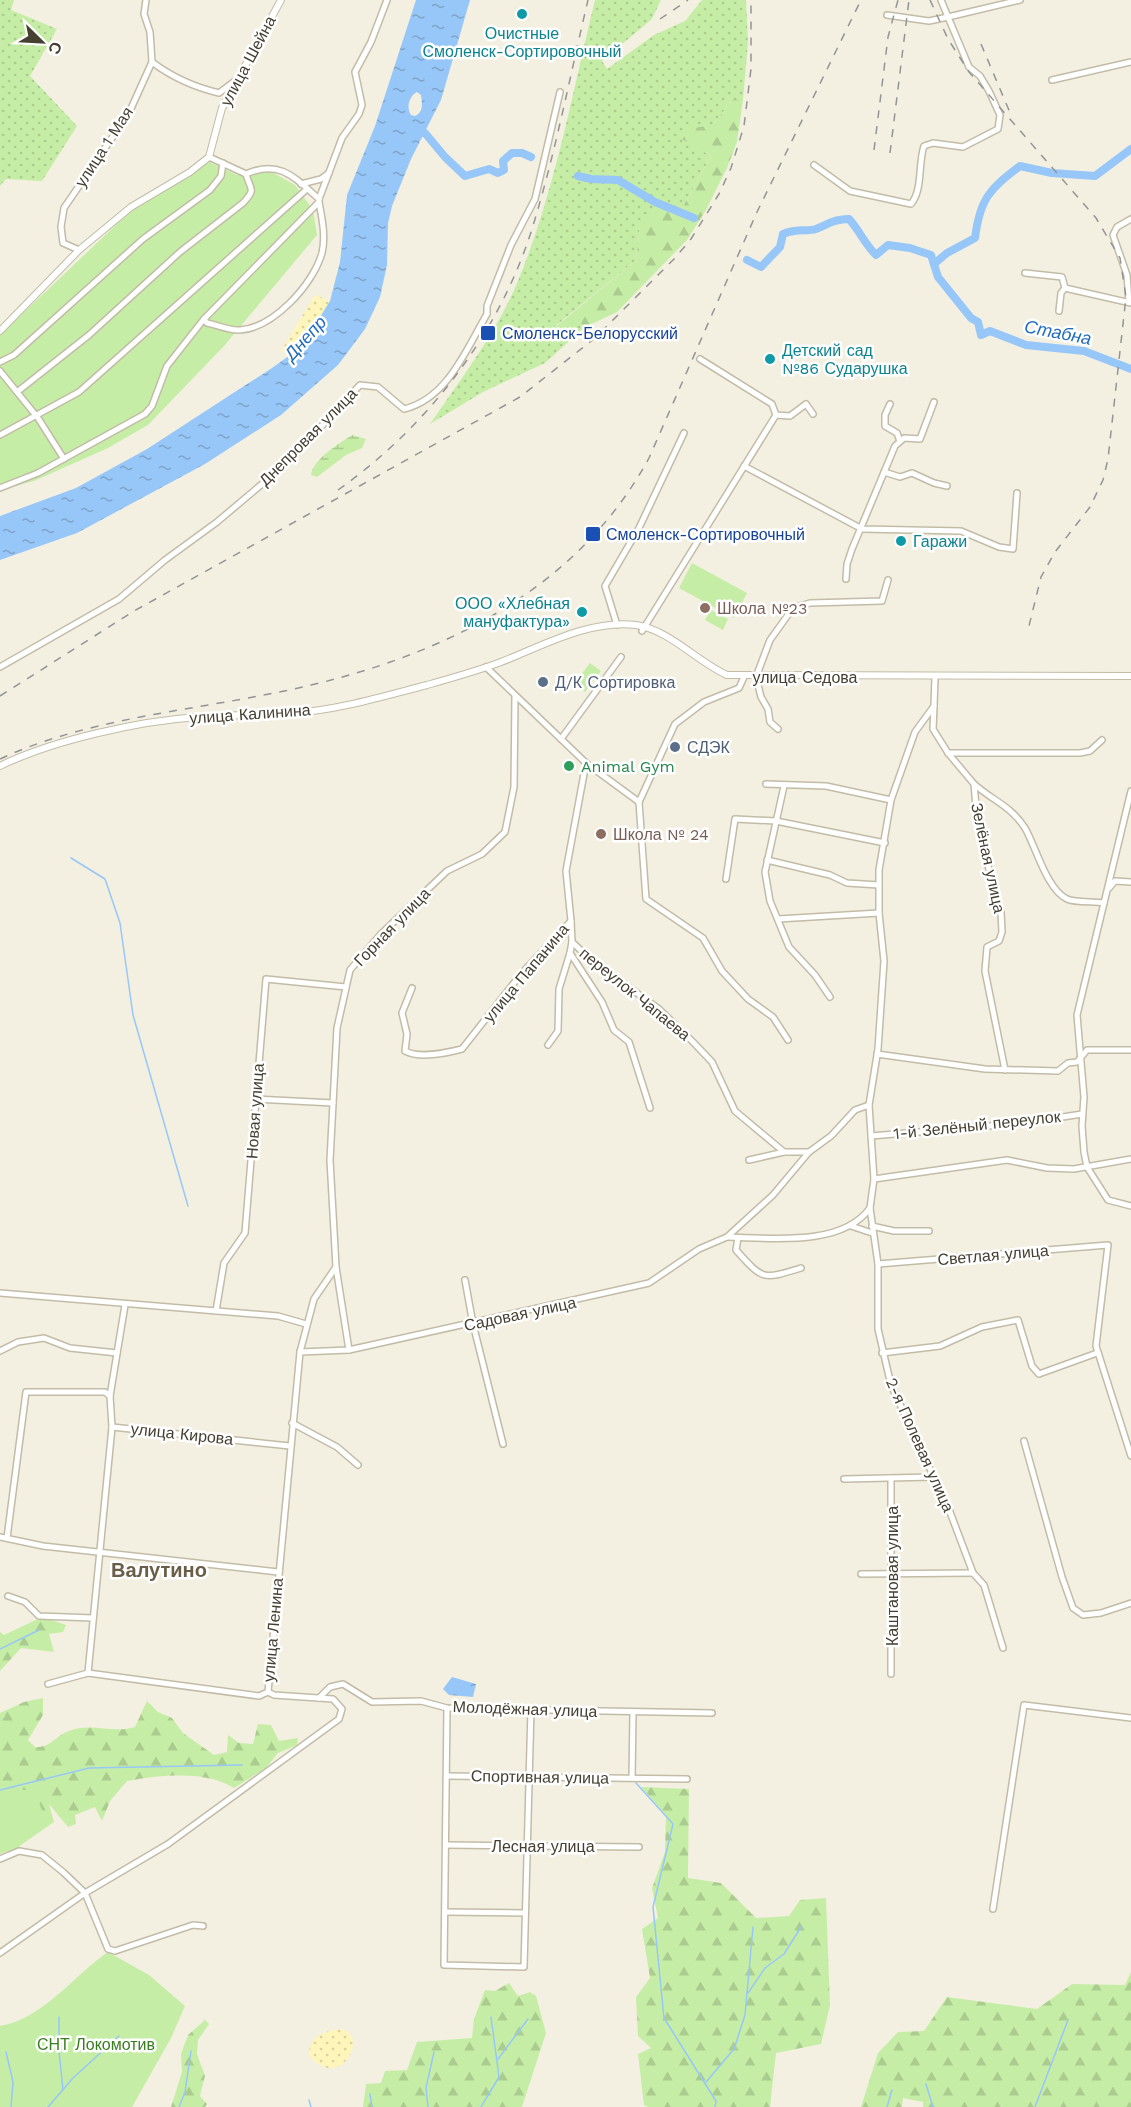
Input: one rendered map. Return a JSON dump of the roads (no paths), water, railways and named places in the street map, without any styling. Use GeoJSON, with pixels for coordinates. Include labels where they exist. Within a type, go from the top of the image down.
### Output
{"type":"FeatureCollection","features":[{"type":"Feature","properties":{"kind":"street","name":"улица 1 Мая"},"geometry":{"type":"LineString","coordinates":[[79,250],[63,243],[61,227],[64,208],[129,113],[152,62],[150,32],[144,14],[146,0]]}},
{"type":"Feature","properties":{"kind":"street","name":"улица Шейна"},"geometry":{"type":"LineString","coordinates":[[209,157],[222,108],[281,0]]}},
{"type":"Feature","properties":{"kind":"street"},"geometry":{"type":"LineString","coordinates":[[0,488],[38,473],[145,414],[152,406],[167,366],[204,319],[319,201],[342,138],[359,114],[362,105],[355,72],[371,42],[387,0]]}},
{"type":"Feature","properties":{"kind":"street"},"geometry":{"type":"LineString","coordinates":[[814,165],[850,191],[911,204],[918,193],[919,160],[924,146],[933,143],[963,147],[998,129],[1000,115],[989,91],[969,67],[951,16],[941,0]]}},
{"type":"Feature","properties":{"kind":"street"},"geometry":{"type":"LineString","coordinates":[[887,15],[929,21],[1020,0]]}},
{"type":"Feature","properties":{"kind":"street"},"geometry":{"type":"LineString","coordinates":[[152,62],[167,73],[196,87],[219,93],[235,81]]}},
{"type":"Feature","properties":{"kind":"street"},"geometry":{"type":"LineString","coordinates":[[1052,80],[1131,62]]}},
{"type":"Feature","properties":{"kind":"street","name":"Днепровая улица"},"geometry":{"type":"LineString","coordinates":[[0,667],[119,599],[165,560],[217,522],[287,463],[360,385],[378,387],[404,409],[419,406],[436,394],[459,362],[487,314],[487,306],[506,256],[535,199],[560,92]]}},
{"type":"Feature","properties":{"kind":"street"},"geometry":{"type":"LineString","coordinates":[[0,331],[79,250],[131,207],[190,172],[209,157],[246,174],[252,188],[251,194],[243,203],[180,252],[89,334],[16,392]]}},
{"type":"Feature","properties":{"kind":"street"},"geometry":{"type":"LineString","coordinates":[[0,362],[14,355],[143,239],[210,190],[221,176],[223,163]]}},
{"type":"Feature","properties":{"kind":"street"},"geometry":{"type":"LineString","coordinates":[[204,319],[207,323],[240,330],[269,319],[287,308],[302,290],[322,254],[324,232],[319,201],[282,170],[261,167],[246,174]]}},
{"type":"Feature","properties":{"kind":"street"},"geometry":{"type":"LineString","coordinates":[[301,184],[321,179],[331,172]]}},
{"type":"Feature","properties":{"kind":"street"},"geometry":{"type":"LineString","coordinates":[[0,435],[79,392],[307,189]]}},
{"type":"Feature","properties":{"kind":"street"},"geometry":{"type":"LineString","coordinates":[[1065,288],[1130,302],[1127,275],[1113,235],[1117,227],[1131,219]]}},
{"type":"Feature","properties":{"kind":"street"},"geometry":{"type":"LineString","coordinates":[[1025,273],[1062,277],[1065,288]]}},
{"type":"Feature","properties":{"kind":"street"},"geometry":{"type":"LineString","coordinates":[[1059,311],[1061,293],[1065,288]]}},
{"type":"Feature","properties":{"kind":"street"},"geometry":{"type":"LineString","coordinates":[[700,359],[772,404],[776,415]]}},
{"type":"Feature","properties":{"kind":"street"},"geometry":{"type":"LineString","coordinates":[[0,371],[36,415],[64,459]]}},
{"type":"Feature","properties":{"kind":"street"},"geometry":{"type":"LineString","coordinates":[[846,579],[847,564],[895,446],[904,438],[920,439],[934,402]]}},
{"type":"Feature","properties":{"kind":"street"},"geometry":{"type":"LineString","coordinates":[[776,415],[790,416],[806,404],[813,414]]}},
{"type":"Feature","properties":{"kind":"street"},"geometry":{"type":"LineString","coordinates":[[890,404],[885,415],[885,426],[897,433],[900,441]]}},
{"type":"Feature","properties":{"kind":"street"},"geometry":{"type":"LineString","coordinates":[[643,629],[776,415]]}},
{"type":"Feature","properties":{"kind":"street"},"geometry":{"type":"LineString","coordinates":[[617,625],[605,586],[639,528],[684,433]]}},
{"type":"Feature","properties":{"kind":"street"},"geometry":{"type":"LineString","coordinates":[[744,466],[862,529],[961,531],[999,547],[1013,549],[1017,493]]}},
{"type":"Feature","properties":{"kind":"street"},"geometry":{"type":"LineString","coordinates":[[884,472],[900,477],[912,473],[947,486]]}},
{"type":"Feature","properties":{"kind":"street"},"geometry":{"type":"LineString","coordinates":[[778,729],[770,722],[768,709],[760,697],[756,677],[770,640],[793,608],[810,603],[882,601],[888,580]]}},
{"type":"Feature","properties":{"kind":"street","name":"улица Седова"},"geometry":{"type":"LineString","coordinates":[[500,662],[560,639],[617,625],[655,630],[708,667],[727,675],[744,677],[1131,676]]}},
{"type":"Feature","properties":{"kind":"street"},"geometry":{"type":"LineString","coordinates":[[561,739],[621,657]]}},
{"type":"Feature","properties":{"kind":"street","name":"улица Калинина"},"geometry":{"type":"LineString","coordinates":[[0,766],[17,758],[66,744],[166,720],[296,713],[354,703],[500,662]]}},
{"type":"Feature","properties":{"kind":"street"},"geometry":{"type":"LineString","coordinates":[[486,667],[586,762],[639,802]]}},
{"type":"Feature","properties":{"kind":"street"},"geometry":{"type":"LineString","coordinates":[[744,677],[739,688],[704,702],[675,724],[639,802],[646,899],[703,938],[723,972],[748,999],[773,1017],[788,1040]]}},
{"type":"Feature","properties":{"kind":"street","name":"Зелёная улица"},"geometry":{"type":"LineString","coordinates":[[935,677],[933,729],[948,753],[974,784],[977,817],[994,892],[1001,912],[1002,932],[999,941],[987,947],[985,956],[1005,1070]]}},
{"type":"Feature","properties":{"kind":"street","name":"Горная улица"},"geometry":{"type":"LineString","coordinates":[[349,1350],[336,1267],[330,1160],[338,1028],[344,987],[350,970],[380,934],[447,871],[482,854],[505,832],[514,788],[515,696]]}},
{"type":"Feature","properties":{"kind":"street","name":"2-я Полевая улица"},"geometry":{"type":"LineString","coordinates":[[934,706],[915,732],[891,800],[879,885],[879,913],[884,961],[878,1054],[869,1105],[874,1179],[870,1208],[878,1264],[878,1329],[891,1385],[950,1512],[973,1573],[984,1585],[1003,1648]]}},
{"type":"Feature","properties":{"kind":"street"},"geometry":{"type":"LineString","coordinates":[[948,753],[1080,753],[1090,751],[1102,740]]}},
{"type":"Feature","properties":{"kind":"street","name":"улица Папанина"},"geometry":{"type":"LineString","coordinates":[[412,988],[402,1013],[407,1034],[405,1052],[428,1054],[462,1049],[521,974],[571,921],[566,871],[586,762]]}},
{"type":"Feature","properties":{"kind":"street"},"geometry":{"type":"LineString","coordinates":[[766,784],[826,786],[891,800]]}},
{"type":"Feature","properties":{"kind":"street"},"geometry":{"type":"LineString","coordinates":[[974,784],[985,794],[1006,804],[1025,828],[1052,884],[1067,899],[1104,903]]}},
{"type":"Feature","properties":{"kind":"street"},"geometry":{"type":"LineString","coordinates":[[784,786],[765,872],[770,901],[789,947],[815,975],[830,997]]}},
{"type":"Feature","properties":{"kind":"street"},"geometry":{"type":"LineString","coordinates":[[1131,791],[1114,870],[1106,892],[1077,1015],[1087,1167],[1108,1200],[1131,1206]]}},
{"type":"Feature","properties":{"kind":"street"},"geometry":{"type":"LineString","coordinates":[[726,879],[735,819],[776,821],[885,843]]}},
{"type":"Feature","properties":{"kind":"street"},"geometry":{"type":"LineString","coordinates":[[767,860],[830,875],[847,883],[879,885]]}},
{"type":"Feature","properties":{"kind":"street"},"geometry":{"type":"LineString","coordinates":[[1106,892],[1115,881],[1131,882]]}},
{"type":"Feature","properties":{"kind":"street"},"geometry":{"type":"LineString","coordinates":[[778,919],[879,913]]}},
{"type":"Feature","properties":{"kind":"street","name":"переулок Чапаева"},"geometry":{"type":"LineString","coordinates":[[571,921],[572,942],[592,961],[659,1009],[693,1042],[712,1062],[735,1111],[784,1152]]}},
{"type":"Feature","properties":{"kind":"street"},"geometry":{"type":"LineString","coordinates":[[548,1044],[558,1031],[559,989],[572,942]]}},
{"type":"Feature","properties":{"kind":"street"},"geometry":{"type":"LineString","coordinates":[[570,953],[602,1002],[614,1030],[629,1042],[650,1108]]}},
{"type":"Feature","properties":{"kind":"street","name":"Новая улица"},"geometry":{"type":"LineString","coordinates":[[216,1311],[224,1263],[245,1233],[266,979],[344,987]]}},
{"type":"Feature","properties":{"kind":"street"},"geometry":{"type":"LineString","coordinates":[[878,1054],[1005,1070],[1058,1071],[1068,1063],[1077,1062],[1087,1050],[1131,1050]]}},
{"type":"Feature","properties":{"kind":"street"},"geometry":{"type":"LineString","coordinates":[[255,1099],[333,1102]]}},
{"type":"Feature","properties":{"kind":"street","name":"Садовая улица"},"geometry":{"type":"LineString","coordinates":[[300,1352],[349,1350],[649,1284],[699,1250],[727,1237],[773,1195],[809,1152],[831,1136],[855,1110],[869,1105]]}},
{"type":"Feature","properties":{"kind":"street","name":"1-й Зелёный переулок"},"geometry":{"type":"LineString","coordinates":[[871,1136],[1024,1123],[1082,1114]]}},
{"type":"Feature","properties":{"kind":"street"},"geometry":{"type":"LineString","coordinates":[[748,1160],[784,1152],[809,1152]]}},
{"type":"Feature","properties":{"kind":"street"},"geometry":{"type":"LineString","coordinates":[[874,1179],[1007,1160],[1047,1168],[1074,1169],[1131,1159]]}},
{"type":"Feature","properties":{"kind":"street"},"geometry":{"type":"LineString","coordinates":[[727,1237],[796,1237],[839,1233],[862,1220],[870,1208]]}},
{"type":"Feature","properties":{"kind":"street"},"geometry":{"type":"LineString","coordinates":[[851,1226],[872,1233]]}},
{"type":"Feature","properties":{"kind":"street"},"geometry":{"type":"LineString","coordinates":[[872,1226],[894,1231],[929,1231]]}},
{"type":"Feature","properties":{"kind":"street"},"geometry":{"type":"LineString","coordinates":[[738,1238],[736,1250],[757,1273],[771,1277],[801,1268]]}},
{"type":"Feature","properties":{"kind":"street","name":"Светлая улица"},"geometry":{"type":"LineString","coordinates":[[878,1264],[1107,1245],[1095,1335],[1097,1353]]}},
{"type":"Feature","properties":{"kind":"street","name":"улица Ленина"},"geometry":{"type":"LineString","coordinates":[[0,1953],[85,1893],[168,1844],[339,1719],[342,1709],[333,1699],[274,1695],[268,1692],[300,1352],[314,1299],[336,1267]]}},
{"type":"Feature","properties":{"kind":"street"},"geometry":{"type":"LineString","coordinates":[[465,1280],[473,1324],[503,1444]]}},
{"type":"Feature","properties":{"kind":"street"},"geometry":{"type":"LineString","coordinates":[[0,1293],[278,1316],[306,1324]]}},
{"type":"Feature","properties":{"kind":"street"},"geometry":{"type":"LineString","coordinates":[[0,1351],[18,1342],[44,1338],[70,1348],[117,1353],[125,1305]]}},
{"type":"Feature","properties":{"kind":"street"},"geometry":{"type":"LineString","coordinates":[[882,1353],[940,1346],[982,1327],[1018,1320],[1032,1366],[1039,1374],[1097,1353],[1131,1456]]}},
{"type":"Feature","properties":{"kind":"street","name":"улица Кирова"},"geometry":{"type":"LineString","coordinates":[[117,1353],[108,1392],[112,1427],[290,1446]]}},
{"type":"Feature","properties":{"kind":"street"},"geometry":{"type":"LineString","coordinates":[[108,1392],[26,1392],[3,1538],[43,1546],[278,1572]]}},
{"type":"Feature","properties":{"kind":"street"},"geometry":{"type":"LineString","coordinates":[[292,1423],[337,1447],[358,1465]]}},
{"type":"Feature","properties":{"kind":"street"},"geometry":{"type":"LineString","coordinates":[[88,1673],[112,1427]]}},
{"type":"Feature","properties":{"kind":"street"},"geometry":{"type":"LineString","coordinates":[[1024,1441],[1051,1543],[1073,1608],[1083,1616],[1101,1614],[1131,1603]]}},
{"type":"Feature","properties":{"kind":"street"},"geometry":{"type":"LineString","coordinates":[[844,1479],[933,1477]]}},
{"type":"Feature","properties":{"kind":"street","name":"Каштановая улица"},"geometry":{"type":"LineString","coordinates":[[891,1478],[893,1573],[891,1674]]}},
{"type":"Feature","properties":{"kind":"street"},"geometry":{"type":"LineString","coordinates":[[861,1574],[973,1573]]}},
{"type":"Feature","properties":{"kind":"street"},"geometry":{"type":"LineString","coordinates":[[8,1596],[25,1602],[39,1616],[93,1618]]}},
{"type":"Feature","properties":{"kind":"street"},"geometry":{"type":"LineString","coordinates":[[48,1684],[88,1673],[259,1696],[268,1692]]}},
{"type":"Feature","properties":{"kind":"street","name":"Молодёжная улица"},"geometry":{"type":"LineString","coordinates":[[319,1698],[330,1687],[344,1684],[372,1702],[421,1701],[447,1708],[712,1713]]}},
{"type":"Feature","properties":{"kind":"street"},"geometry":{"type":"LineString","coordinates":[[993,1909],[1024,1704],[1131,1718]]}},
{"type":"Feature","properties":{"kind":"street"},"geometry":{"type":"LineString","coordinates":[[447,1708],[444,1965],[524,1967],[531,1777],[531,1708]]}},
{"type":"Feature","properties":{"kind":"street"},"geometry":{"type":"LineString","coordinates":[[633,1713],[632,1778],[687,1779]]}},
{"type":"Feature","properties":{"kind":"street","name":"Спортивная улица"},"geometry":{"type":"LineString","coordinates":[[447,1776],[632,1778]]}},
{"type":"Feature","properties":{"kind":"street","name":"Лесная улица"},"geometry":{"type":"LineString","coordinates":[[447,1845],[639,1847]]}},
{"type":"Feature","properties":{"kind":"street"},"geometry":{"type":"LineString","coordinates":[[0,1859],[19,1851],[42,1855],[85,1893],[108,1949],[115,1951],[193,1925],[203,1926]]}},
{"type":"Feature","properties":{"kind":"street"},"geometry":{"type":"LineString","coordinates":[[445,1912],[525,1913]]}},
{"type":"Feature","properties":{"kind":"water","name":"Днепр"},"geometry":{"type":"Polygon","coordinates":[[[416,0],[470,0],[441,100],[411,159],[392,206],[388,223],[387,265],[380,297],[365,329],[338,365],[281,415],[205,464],[77,533],[0,560],[0,516],[76,488],[147,449],[290,355],[313,328],[330,301],[340,262],[347,195],[375,126],[416,0]],[[417,92],[410,99],[411,115],[415,116],[421,110],[421,95],[417,92]]]}},
{"type":"Feature","properties":{"kind":"water"},"geometry":{"type":"Polygon","coordinates":[[[452,1677],[476,1684],[473,1697],[449,1695],[443,1689],[452,1677]]]}},
{"type":"Feature","properties":{"kind":"waterway","name":"Стабна"},"geometry":{"type":"LineString","coordinates":[[415,133],[425,133],[465,176],[489,169],[498,173],[504,170],[503,161],[512,153],[522,153],[531,157]]}},
{"type":"Feature","properties":{"kind":"waterway"},"geometry":{"type":"LineString","coordinates":[[934,264],[947,253],[975,238],[980,213],[988,196],[1001,181],[1020,166],[1052,173],[1095,176],[1131,149]]}},
{"type":"Feature","properties":{"kind":"waterway","name":"Стабна"},"geometry":{"type":"LineString","coordinates":[[578,176],[618,180],[655,202],[694,218]]}},
{"type":"Feature","properties":{"kind":"waterway","name":"Стабна"},"geometry":{"type":"LineString","coordinates":[[747,260],[761,267],[780,247],[783,234],[813,230],[835,221],[849,219],[876,255],[888,245],[910,248],[931,255],[938,277],[971,318],[978,322],[981,335],[990,331],[1026,345],[1084,351],[1131,369]]}},
{"type":"Feature","properties":{"kind":"waterway"},"geometry":{"type":"LineString","coordinates":[[71,858],[105,879],[120,923],[133,1015],[188,1206]]}},
{"type":"Feature","properties":{"kind":"waterway"},"geometry":{"type":"LineString","coordinates":[[0,1649],[39,1630]]}},
{"type":"Feature","properties":{"kind":"waterway"},"geometry":{"type":"LineString","coordinates":[[0,1790],[89,1768],[242,1765]]}},
{"type":"Feature","properties":{"kind":"waterway"},"geometry":{"type":"LineString","coordinates":[[636,1783],[673,1824],[653,1907],[664,2018],[716,2101],[715,2107]]}},
{"type":"Feature","properties":{"kind":"waterway"},"geometry":{"type":"LineString","coordinates":[[706,2082],[734,2049],[745,2015],[753,1927]]}},
{"type":"Feature","properties":{"kind":"waterway"},"geometry":{"type":"LineString","coordinates":[[748,1993],[765,1968],[784,1954],[801,1927]]}},
{"type":"Feature","properties":{"kind":"waterway"},"geometry":{"type":"LineString","coordinates":[[59,2017],[59,2051],[63,2090]]}},
{"type":"Feature","properties":{"kind":"waterway"},"geometry":{"type":"LineString","coordinates":[[481,2107],[499,2077],[491,2017]]}},
{"type":"Feature","properties":{"kind":"waterway"},"geometry":{"type":"LineString","coordinates":[[498,2059],[528,2019]]}},
{"type":"Feature","properties":{"kind":"waterway"},"geometry":{"type":"LineString","coordinates":[[1035,2107],[1068,2020]]}},
{"type":"Feature","properties":{"kind":"waterway"},"geometry":{"type":"LineString","coordinates":[[48,2107],[73,2078],[119,2036]]}},
{"type":"Feature","properties":{"kind":"waterway"},"geometry":{"type":"LineString","coordinates":[[179,2107],[185,2092],[191,2051]]}},
{"type":"Feature","properties":{"kind":"waterway"},"geometry":{"type":"LineString","coordinates":[[6,2052],[13,2082],[11,2107]]}},
{"type":"Feature","properties":{"kind":"waterway"},"geometry":{"type":"LineString","coordinates":[[428,2107],[426,2088],[434,2052]]}},
{"type":"Feature","properties":{"kind":"waterway"},"geometry":{"type":"LineString","coordinates":[[926,2084],[933,2107]]}},
{"type":"Feature","properties":{"kind":"waterway"},"geometry":{"type":"LineString","coordinates":[[887,2107],[892,2090]]}},
{"type":"Feature","properties":{"kind":"waterway"},"geometry":{"type":"LineString","coordinates":[[370,2094],[372,2107]]}},
{"type":"Feature","properties":{"kind":"waterway"},"geometry":{"type":"LineString","coordinates":[[309,2100],[311,2107]]}},
{"type":"Feature","properties":{"kind":"railway"},"geometry":{"type":"LineString","coordinates":[[338,490],[371,465],[430,407],[480,341],[500,305],[518,268],[532,229],[555,144],[588,0]]}},
{"type":"Feature","properties":{"kind":"railway"},"geometry":{"type":"LineString","coordinates":[[660,19],[688,0]]}},
{"type":"Feature","properties":{"kind":"railway"},"geometry":{"type":"LineString","coordinates":[[0,696],[134,611],[520,397],[595,338],[675,258],[691,239],[719,194],[731,168],[744,126],[751,69],[751,0]]}},
{"type":"Feature","properties":{"kind":"railway"},"geometry":{"type":"LineString","coordinates":[[0,759],[32,746],[98,726],[269,694],[382,665],[436,644],[488,618],[535,587],[579,551],[617,508],[649,458],[757,212],[861,0]]}},
{"type":"Feature","properties":{"kind":"railway"},"geometry":{"type":"LineString","coordinates":[[874,150],[888,37],[898,0]]}},
{"type":"Feature","properties":{"kind":"railway"},"geometry":{"type":"LineString","coordinates":[[890,153],[909,0]]}},
{"type":"Feature","properties":{"kind":"railway"},"geometry":{"type":"LineString","coordinates":[[930,0],[948,39],[969,72],[1096,218],[1120,258],[1126,297],[1108,459],[1103,480],[1090,507],[1055,552],[1041,577],[1028,630]]}},
{"type":"Feature","properties":{"kind":"railway"},"geometry":{"type":"LineString","coordinates":[[981,44],[1011,115]]}},
{"type":"Feature","properties":{"kind":"place","name":"Очистные Смоленск-Сортировочный"},"geometry":{"type":"Point","coordinates":[522,14]}},
{"type":"Feature","properties":{"kind":"place","name":"Смоленск-Белорусский"},"geometry":{"type":"Point","coordinates":[488,333]}},
{"type":"Feature","properties":{"kind":"place","name":"Детский сад №86 Сударушка"},"geometry":{"type":"Point","coordinates":[770,359]}},
{"type":"Feature","properties":{"kind":"place","name":"Смоленск-Сортировочный"},"geometry":{"type":"Point","coordinates":[593,534]}},
{"type":"Feature","properties":{"kind":"place","name":"Гаражи"},"geometry":{"type":"Point","coordinates":[901,541]}},
{"type":"Feature","properties":{"kind":"place","name":"Школа №23"},"geometry":{"type":"Point","coordinates":[705,608]}},
{"type":"Feature","properties":{"kind":"place","name":"ООО «Хлебная мануфактура»"},"geometry":{"type":"Point","coordinates":[582,612]}},
{"type":"Feature","properties":{"kind":"place","name":"Д/К Сортировка"},"geometry":{"type":"Point","coordinates":[543,682]}},
{"type":"Feature","properties":{"kind":"place","name":"СДЭК"},"geometry":{"type":"Point","coordinates":[675,747]}},
{"type":"Feature","properties":{"kind":"place","name":"Animal Gym"},"geometry":{"type":"Point","coordinates":[569,766]}},
{"type":"Feature","properties":{"kind":"place","name":"Школа № 24"},"geometry":{"type":"Point","coordinates":[601,834]}},
{"type":"Feature","properties":{"kind":"district","name":"Валутино"},"geometry":{"type":"Point","coordinates":[159,1570]}},
{"type":"Feature","properties":{"kind":"park label","name":"СНТ Локомотив"},"geometry":{"type":"Point","coordinates":[96,2044]}}]}
